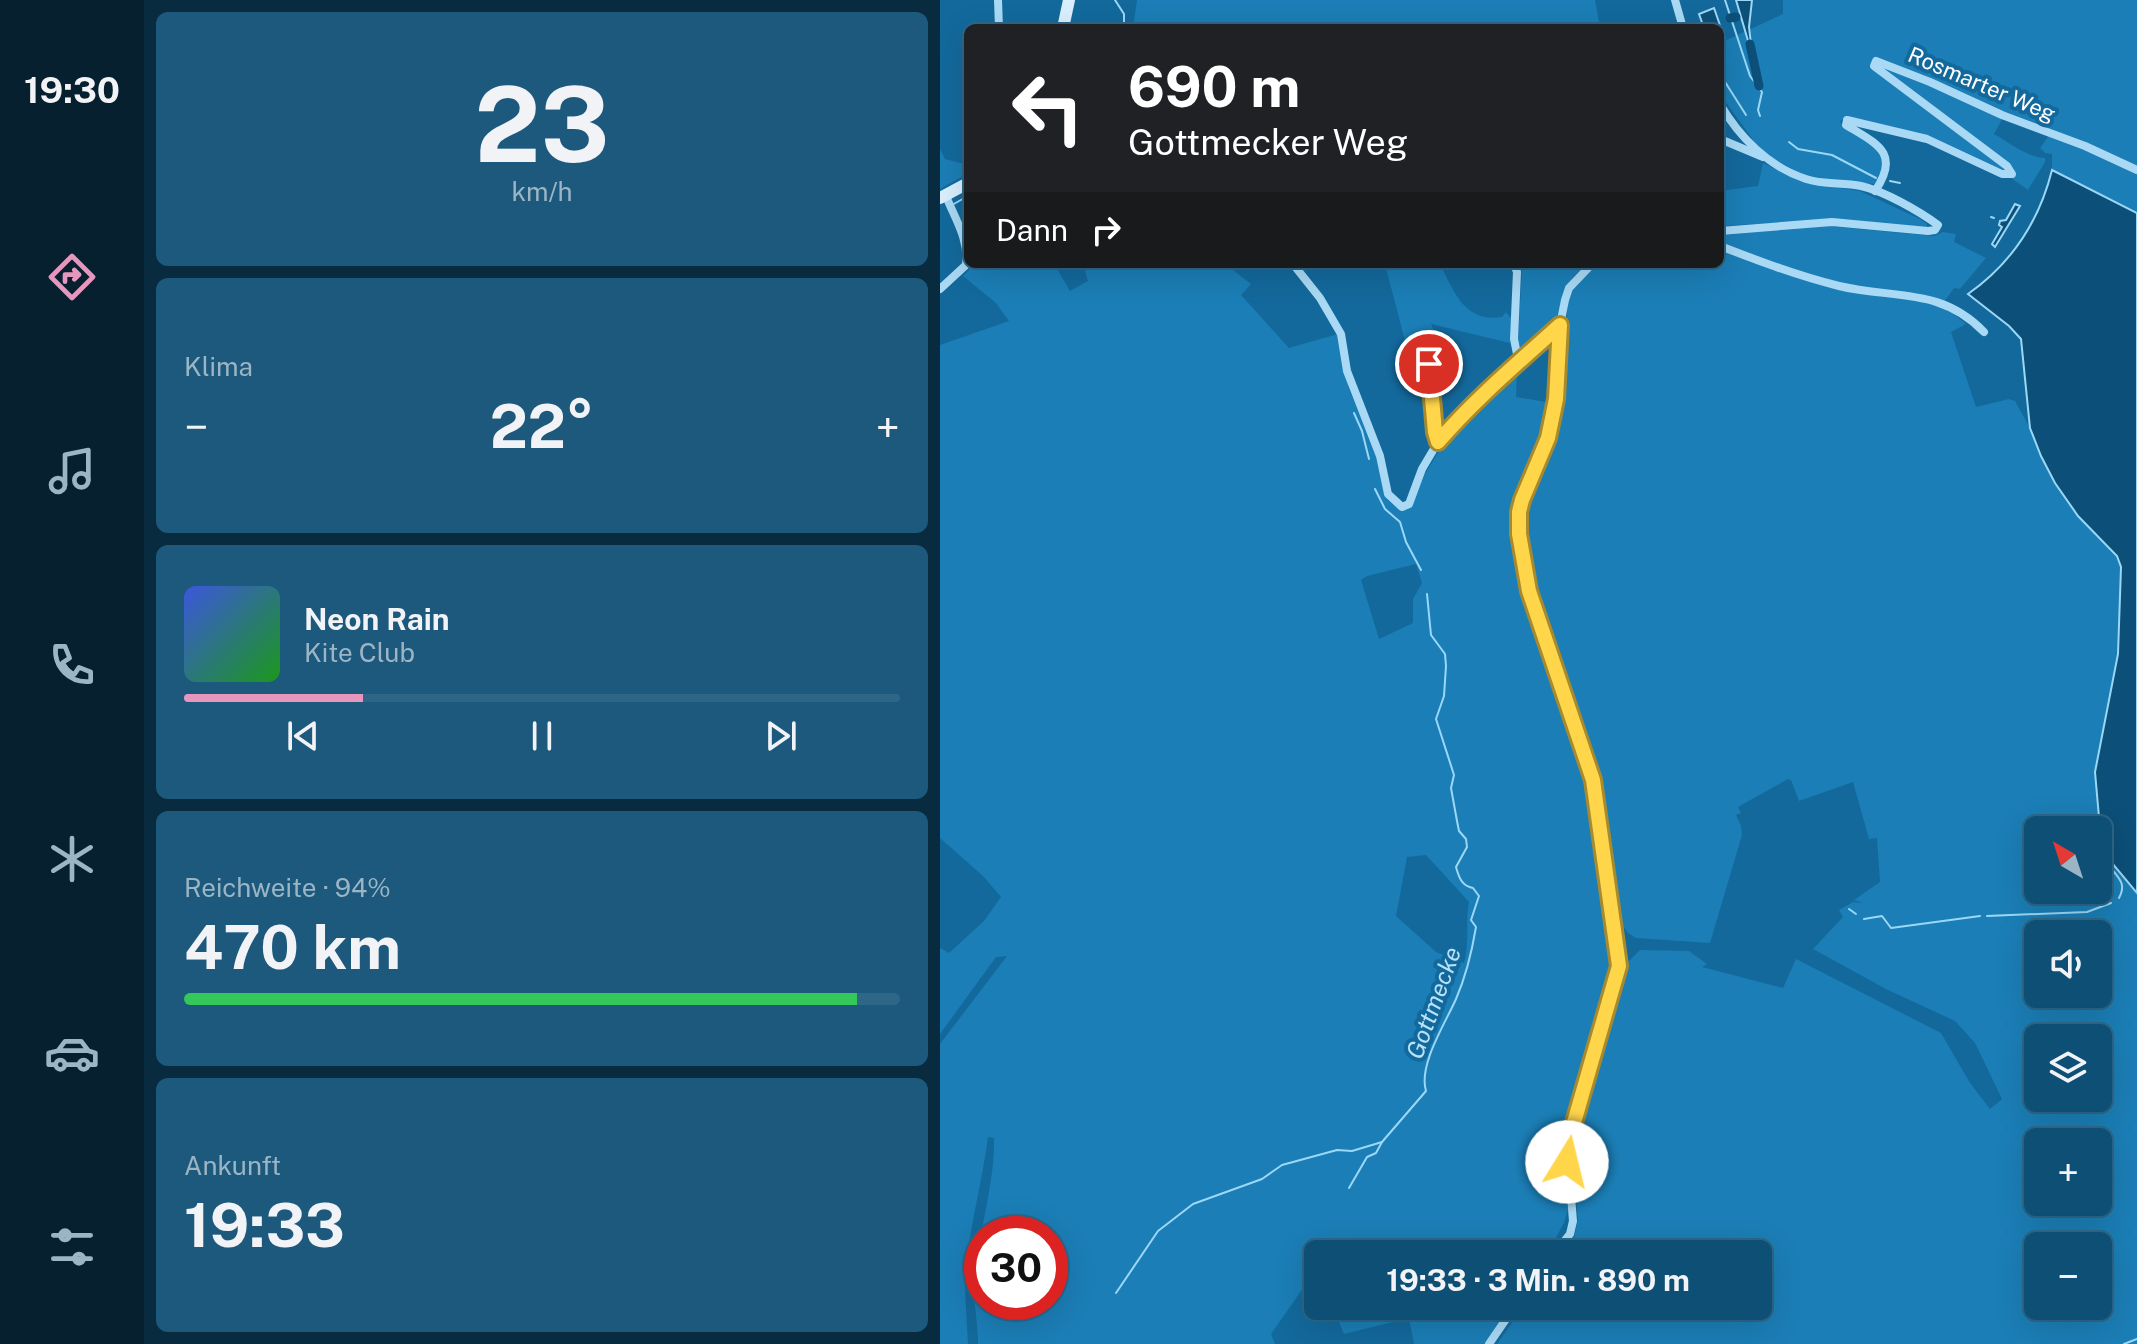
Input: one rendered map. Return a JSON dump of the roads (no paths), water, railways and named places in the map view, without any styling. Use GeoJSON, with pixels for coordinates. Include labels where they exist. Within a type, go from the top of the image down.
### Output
{"type":"FeatureCollection","features":[{"type":"Feature","properties":{"kind":"main road"},"geometry":{"type":"LineString","coordinates":[[1064,24],[1069,0]]}},
{"type":"Feature","properties":{"kind":"main road"},"geometry":{"type":"LineString","coordinates":[[947,202],[964,187]]}},
{"type":"Feature","properties":{"kind":"street"},"geometry":{"type":"LineString","coordinates":[[998,0],[999,24]]}},
{"type":"Feature","properties":{"kind":"street"},"geometry":{"type":"LineString","coordinates":[[1675,0],[1682,24]]}},
{"type":"Feature","properties":{"kind":"street","name":"Rosmarter Weg"},"geometry":{"type":"LineString","coordinates":[[1875,191],[1887,167],[1886,154],[1881,147],[1846,125],[1847,120],[1927,139],[2002,174],[2012,174],[2007,166],[1874,66],[1876,61],[2137,170]]}},
{"type":"Feature","properties":{"kind":"street"},"geometry":{"type":"LineString","coordinates":[[1724,110],[1763,157]]}},
{"type":"Feature","properties":{"kind":"street"},"geometry":{"type":"LineString","coordinates":[[1724,141],[1808,180],[1860,186],[1875,191],[1938,225],[1935,230],[1928,231],[1832,222],[1724,231]]}},
{"type":"Feature","properties":{"kind":"street"},"geometry":{"type":"LineString","coordinates":[[947,202],[964,238]]}},
{"type":"Feature","properties":{"kind":"street"},"geometry":{"type":"LineString","coordinates":[[1724,247],[1840,286],[1947,304],[1971,319],[1984,332]]}},
{"type":"Feature","properties":{"kind":"street"},"geometry":{"type":"LineString","coordinates":[[940,289],[964,267]]}},
{"type":"Feature","properties":{"kind":"street"},"geometry":{"type":"LineString","coordinates":[[1296,268],[1320,298],[1341,334],[1347,371],[1380,456],[1388,494],[1402,507],[1409,504],[1422,469],[1438,442],[1478,397],[1560,325]]}},
{"type":"Feature","properties":{"kind":"street"},"geometry":{"type":"LineString","coordinates":[[1516,268],[1514,339],[1519,364]]}},
{"type":"Feature","properties":{"kind":"street"},"geometry":{"type":"LineString","coordinates":[[1565,1240],[1573,1221],[1567,1147],[1619,966],[1593,780],[1529,591],[1519,534],[1519,512],[1551,425],[1556,399],[1560,325],[1569,288],[1588,268]]}},
{"type":"Feature","properties":{"kind":"street"},"geometry":{"type":"LineString","coordinates":[[1429,364],[1438,442]]}},
{"type":"Feature","properties":{"kind":"street"},"geometry":{"type":"LineString","coordinates":[[1489,1344],[1505,1320]]}},
{"type":"Feature","properties":{"kind":"waterway"},"geometry":{"type":"LineString","coordinates":[[1115,0],[1124,14],[1124,24]]}},
{"type":"Feature","properties":{"kind":"waterway"},"geometry":{"type":"LineString","coordinates":[[1725,0],[1750,76],[1762,92],[1758,110],[1760,116]]}},
{"type":"Feature","properties":{"kind":"waterway"},"geometry":{"type":"LineString","coordinates":[[1730,18],[1736,17]]}},
{"type":"Feature","properties":{"kind":"waterway"},"geometry":{"type":"LineString","coordinates":[[1750,44],[1759,86]]}},
{"type":"Feature","properties":{"kind":"waterway"},"geometry":{"type":"LineString","coordinates":[[1724,80],[1746,115]]}},
{"type":"Feature","properties":{"kind":"waterway"},"geometry":{"type":"LineString","coordinates":[[1789,142],[1798,149],[1832,155],[1876,178]]}},
{"type":"Feature","properties":{"kind":"waterway"},"geometry":{"type":"LineString","coordinates":[[1890,181],[1900,183]]}},
{"type":"Feature","properties":{"kind":"waterway"},"geometry":{"type":"LineString","coordinates":[[952,205],[964,198]]}},
{"type":"Feature","properties":{"kind":"waterway","name":"Gottmecke"},"geometry":{"type":"LineString","coordinates":[[1354,413],[1369,459]]}},
{"type":"Feature","properties":{"kind":"waterway","name":"Gottmecke"},"geometry":{"type":"LineString","coordinates":[[1375,489],[1385,509],[1400,522],[1406,542],[1421,570]]}},
{"type":"Feature","properties":{"kind":"waterway","name":"Gottmecke"},"geometry":{"type":"LineString","coordinates":[[1116,1293],[1158,1231],[1193,1204],[1262,1179],[1282,1165],[1382,1142],[1426,1091],[1429,1057],[1456,999],[1468,963],[1476,927],[1471,920],[1479,896],[1462,881],[1456,867],[1467,847],[1466,839],[1459,831],[1451,788],[1454,775],[1436,719],[1444,696],[1446,666],[1445,654],[1431,635],[1427,594]]}},
{"type":"Feature","properties":{"kind":"waterway"},"geometry":{"type":"LineString","coordinates":[[2112,868],[2121,881],[2119,898]]}},
{"type":"Feature","properties":{"kind":"waterway"},"geometry":{"type":"LineString","coordinates":[[1987,916],[2087,912],[2108,904]]}},
{"type":"Feature","properties":{"kind":"waterway"},"geometry":{"type":"LineString","coordinates":[[1849,909],[1856,914]]}},
{"type":"Feature","properties":{"kind":"waterway"},"geometry":{"type":"LineString","coordinates":[[1864,919],[1882,916],[1891,928],[1980,916]]}},
{"type":"Feature","properties":{"kind":"waterway","name":"Gottmecke"},"geometry":{"type":"LineString","coordinates":[[1349,1188],[1367,1157],[1376,1153],[1382,1142]]}},
{"type":"Feature","properties":{"kind":"waterway"},"geometry":{"type":"LineString","coordinates":[[2124,1344],[2137,1339]]}}]}
